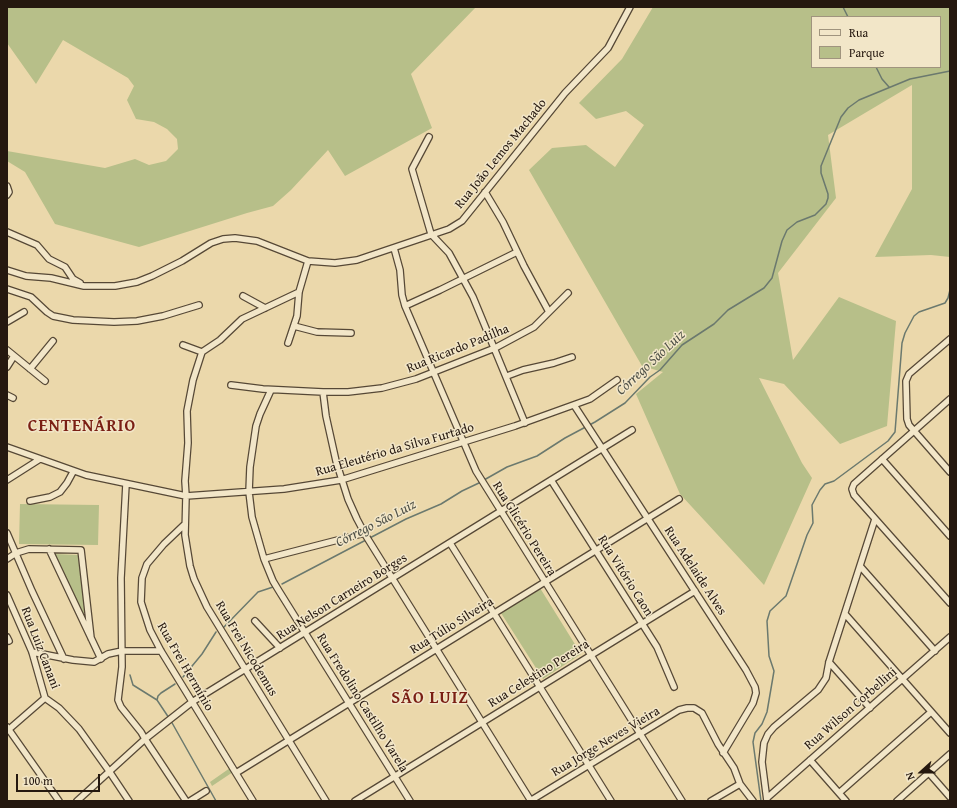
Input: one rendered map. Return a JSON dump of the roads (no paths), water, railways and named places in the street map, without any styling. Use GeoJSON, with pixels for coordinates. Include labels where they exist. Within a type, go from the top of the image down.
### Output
{"type":"FeatureCollection","features":[{"type":"Feature","properties":{"kind":"street","name":"Rua João Lemos Machado"},"geometry":{"type":"LineString","coordinates":[[7,270],[26,276],[51,278],[84,286],[115,286],[137,282],[169,268],[211,243],[223,239],[235,238],[257,241],[308,261],[325,263],[346,262],[394,248],[456,226],[462,221],[565,92],[608,48],[630,7]]}},
{"type":"Feature","properties":{"kind":"street"},"geometry":{"type":"LineString","coordinates":[[429,137],[412,168],[431,234],[448,254],[464,279],[507,376],[525,423]]}},
{"type":"Feature","properties":{"kind":"street"},"geometry":{"type":"LineString","coordinates":[[7,186],[9,192],[7,195]]}},
{"type":"Feature","properties":{"kind":"street"},"geometry":{"type":"LineString","coordinates":[[485,192],[504,222],[517,252],[549,312]]}},
{"type":"Feature","properties":{"kind":"street"},"geometry":{"type":"LineString","coordinates":[[7,232],[37,245],[49,259],[65,267],[73,279],[84,286]]}},
{"type":"Feature","properties":{"kind":"street","name":"Rua Glicério Pereira"},"geometry":{"type":"LineString","coordinates":[[394,248],[400,270],[402,295],[405,306],[479,477],[682,801]]}},
{"type":"Feature","properties":{"kind":"street"},"geometry":{"type":"LineString","coordinates":[[405,306],[464,279],[517,252]]}},
{"type":"Feature","properties":{"kind":"street"},"geometry":{"type":"LineString","coordinates":[[288,343],[294,326],[299,292],[308,261]]}},
{"type":"Feature","properties":{"kind":"street"},"geometry":{"type":"LineString","coordinates":[[7,289],[31,298],[53,316],[73,320],[114,322],[137,321],[163,316],[199,305]]}},
{"type":"Feature","properties":{"kind":"street"},"geometry":{"type":"LineString","coordinates":[[183,345],[202,352],[220,340],[239,320],[299,292]]}},
{"type":"Feature","properties":{"kind":"street","name":"Rua Ricardo Padilha"},"geometry":{"type":"LineString","coordinates":[[231,384],[270,390],[348,392],[382,388],[416,380],[495,348],[534,328],[568,293]]}},
{"type":"Feature","properties":{"kind":"street"},"geometry":{"type":"LineString","coordinates":[[243,296],[265,308]]}},
{"type":"Feature","properties":{"kind":"street"},"geometry":{"type":"LineString","coordinates":[[7,322],[24,312]]}},
{"type":"Feature","properties":{"kind":"street"},"geometry":{"type":"LineString","coordinates":[[294,326],[317,332],[351,333]]}},
{"type":"Feature","properties":{"kind":"street"},"geometry":{"type":"LineString","coordinates":[[950,339],[906,377],[907,419],[914,431],[950,472]]}},
{"type":"Feature","properties":{"kind":"street"},"geometry":{"type":"LineString","coordinates":[[30,369],[53,341]]}},
{"type":"Feature","properties":{"kind":"street"},"geometry":{"type":"LineString","coordinates":[[7,350],[45,381]]}},
{"type":"Feature","properties":{"kind":"street","name":"Rua Frei Nicodemus"},"geometry":{"type":"LineString","coordinates":[[202,352],[193,380],[187,411],[188,443],[184,481],[186,496],[185,535],[190,566],[198,591],[216,624],[326,801]]}},
{"type":"Feature","properties":{"kind":"street"},"geometry":{"type":"LineString","coordinates":[[7,367],[14,356]]}},
{"type":"Feature","properties":{"kind":"street"},"geometry":{"type":"LineString","coordinates":[[507,376],[530,367],[554,363],[572,357]]}},
{"type":"Feature","properties":{"kind":"street","name":"Rua Eleutério da Silva Furtado"},"geometry":{"type":"LineString","coordinates":[[7,447],[73,472],[186,496],[289,489],[341,480],[525,423],[596,396],[617,380]]}},
{"type":"Feature","properties":{"kind":"street","name":"Rua Fredolino Castilho Varela"},"geometry":{"type":"LineString","coordinates":[[270,390],[260,414],[254,438],[250,467],[249,492],[252,517],[264,559],[273,581],[410,801]]}},
{"type":"Feature","properties":{"kind":"street"},"geometry":{"type":"LineString","coordinates":[[323,392],[331,441],[341,480],[348,499],[370,543],[531,801]]}},
{"type":"Feature","properties":{"kind":"street"},"geometry":{"type":"LineString","coordinates":[[7,395],[13,398]]}},
{"type":"Feature","properties":{"kind":"street"},"geometry":{"type":"LineString","coordinates":[[950,408],[948,401],[854,484],[852,489],[854,494],[875,519],[950,603]]}},
{"type":"Feature","properties":{"kind":"street","name":"Rua Adelaide Alves"},"geometry":{"type":"LineString","coordinates":[[574,405],[749,674],[755,687],[756,692],[753,703],[723,753]]}},
{"type":"Feature","properties":{"kind":"street","name":"Rua Nelson Carneiro Borges"},"geometry":{"type":"LineString","coordinates":[[77,801],[145,739],[192,702],[632,430]]}},
{"type":"Feature","properties":{"kind":"street"},"geometry":{"type":"LineString","coordinates":[[7,480],[40,459]]}},
{"type":"Feature","properties":{"kind":"street"},"geometry":{"type":"LineString","coordinates":[[882,459],[950,536]]}},
{"type":"Feature","properties":{"kind":"street"},"geometry":{"type":"LineString","coordinates":[[30,501],[50,497],[60,492],[73,472]]}},
{"type":"Feature","properties":{"kind":"street","name":"Rua Vitório Caon"},"geometry":{"type":"LineString","coordinates":[[551,480],[659,650],[674,687]]}},
{"type":"Feature","properties":{"kind":"street"},"geometry":{"type":"LineString","coordinates":[[126,484],[121,578],[122,672],[118,700],[119,704],[139,728],[186,801]]}},
{"type":"Feature","properties":{"kind":"street","name":"Rua Túlio Silveira"},"geometry":{"type":"LineString","coordinates":[[236,772],[679,499]]}},
{"type":"Feature","properties":{"kind":"street"},"geometry":{"type":"LineString","coordinates":[[767,800],[762,762],[764,743],[768,734],[774,727],[823,685],[875,519]]}},
{"type":"Feature","properties":{"kind":"street","name":"Rua Frei Hermínio"},"geometry":{"type":"LineString","coordinates":[[185,524],[152,556],[147,564],[142,578],[141,602],[150,630],[161,651],[253,801]]}},
{"type":"Feature","properties":{"kind":"street"},"geometry":{"type":"LineString","coordinates":[[7,533],[64,659]]}},
{"type":"Feature","properties":{"kind":"street"},"geometry":{"type":"LineString","coordinates":[[264,559],[366,535]]}},
{"type":"Feature","properties":{"kind":"street"},"geometry":{"type":"LineString","coordinates":[[450,543],[493,614],[590,765],[611,801]]}},
{"type":"Feature","properties":{"kind":"street"},"geometry":{"type":"LineString","coordinates":[[7,559],[16,553],[29,549],[81,550],[91,638]]}},
{"type":"Feature","properties":{"kind":"street"},"geometry":{"type":"LineString","coordinates":[[49,549],[101,659]]}},
{"type":"Feature","properties":{"kind":"street"},"geometry":{"type":"LineString","coordinates":[[860,566],[935,651]]}},
{"type":"Feature","properties":{"kind":"street","name":"Rua Celestino Pereira"},"geometry":{"type":"LineString","coordinates":[[355,801],[695,591]]}},
{"type":"Feature","properties":{"kind":"street","name":"Rua Luiz Canani"},"geometry":{"type":"LineString","coordinates":[[7,595],[32,652],[45,698],[70,718],[129,801]]}},
{"type":"Feature","properties":{"kind":"street"},"geometry":{"type":"LineString","coordinates":[[845,614],[950,733]]}},
{"type":"Feature","properties":{"kind":"street"},"geometry":{"type":"LineString","coordinates":[[255,621],[280,648]]}},
{"type":"Feature","properties":{"kind":"street","name":"Rua Wilson Corbellini"},"geometry":{"type":"LineString","coordinates":[[767,800],[810,760],[950,637]]}},
{"type":"Feature","properties":{"kind":"street"},"geometry":{"type":"LineString","coordinates":[[32,652],[64,659],[94,662],[108,654],[122,651],[161,651]]}},
{"type":"Feature","properties":{"kind":"street"},"geometry":{"type":"LineString","coordinates":[[829,662],[870,708]]}},
{"type":"Feature","properties":{"kind":"street"},"geometry":{"type":"LineString","coordinates":[[45,698],[8,729],[59,801]]}},
{"type":"Feature","properties":{"kind":"street","name":"Rua Jorge Neves Vieira"},"geometry":{"type":"LineString","coordinates":[[531,801],[682,709],[694,708],[702,713],[723,753]]}},
{"type":"Feature","properties":{"kind":"street"},"geometry":{"type":"LineString","coordinates":[[839,793],[931,712]]}},
{"type":"Feature","properties":{"kind":"street"},"geometry":{"type":"LineString","coordinates":[[723,753],[734,768],[740,784],[752,801]]}},
{"type":"Feature","properties":{"kind":"street"},"geometry":{"type":"LineString","coordinates":[[897,801],[950,754]]}},
{"type":"Feature","properties":{"kind":"street"},"geometry":{"type":"LineString","coordinates":[[810,760],[846,801]]}},
{"type":"Feature","properties":{"kind":"street"},"geometry":{"type":"LineString","coordinates":[[929,773],[950,797]]}},
{"type":"Feature","properties":{"kind":"street"},"geometry":{"type":"LineString","coordinates":[[712,801],[740,784]]}},
{"type":"Feature","properties":{"kind":"street"},"geometry":{"type":"LineString","coordinates":[[190,801],[206,791]]}},
{"type":"Feature","properties":{"kind":"waterway"},"geometry":{"type":"LineString","coordinates":[[843,7],[848,16]]}},
{"type":"Feature","properties":{"kind":"waterway"},"geometry":{"type":"LineString","coordinates":[[876,68],[882,79],[889,87]]}},
{"type":"Feature","properties":{"kind":"waterway","name":"Córrego São Luiz"},"geometry":{"type":"LineString","coordinates":[[484,480],[507,467],[537,456],[625,403],[650,377],[660,370],[682,345],[714,324],[728,310],[764,288],[772,278],[782,241],[787,230],[797,222],[815,215],[826,204],[828,194],[821,173],[821,166],[841,117],[848,108],[859,100],[910,79],[950,71]]}},
{"type":"Feature","properties":{"kind":"waterway"},"geometry":{"type":"LineString","coordinates":[[761,801],[753,742],[755,733],[762,724],[767,712],[774,671],[769,656],[767,621],[770,611],[786,596],[807,535],[813,523],[812,505],[820,490],[825,484],[834,481],[888,441],[895,432],[902,343],[905,333],[914,316],[919,312],[945,303],[950,290]]}},
{"type":"Feature","properties":{"kind":"waterway","name":"Córrego São Luiz"},"geometry":{"type":"LineString","coordinates":[[282,584],[406,519],[441,504],[462,491],[481,482]]}},
{"type":"Feature","properties":{"kind":"waterway","name":"Córrego São Luiz"},"geometry":{"type":"LineString","coordinates":[[224,627],[258,592],[273,587]]}},
{"type":"Feature","properties":{"kind":"waterway","name":"Córrego São Luiz"},"geometry":{"type":"LineString","coordinates":[[183,677],[202,654],[216,632]]}},
{"type":"Feature","properties":{"kind":"waterway"},"geometry":{"type":"LineString","coordinates":[[130,675],[133,685],[157,700],[169,718]]}},
{"type":"Feature","properties":{"kind":"waterway","name":"Córrego São Luiz"},"geometry":{"type":"LineString","coordinates":[[157,700],[161,693],[175,684]]}},
{"type":"Feature","properties":{"kind":"waterway","name":"Córrego São Luiz"},"geometry":{"type":"LineString","coordinates":[[171,721],[216,801]]}},
{"type":"Feature","properties":{"kind":"district","name":"CENTENÁRIO"},"geometry":{"type":"Point","coordinates":[82,427]}},
{"type":"Feature","properties":{"kind":"district","name":"SÃO LUIZ"},"geometry":{"type":"Point","coordinates":[430,699]}}]}
